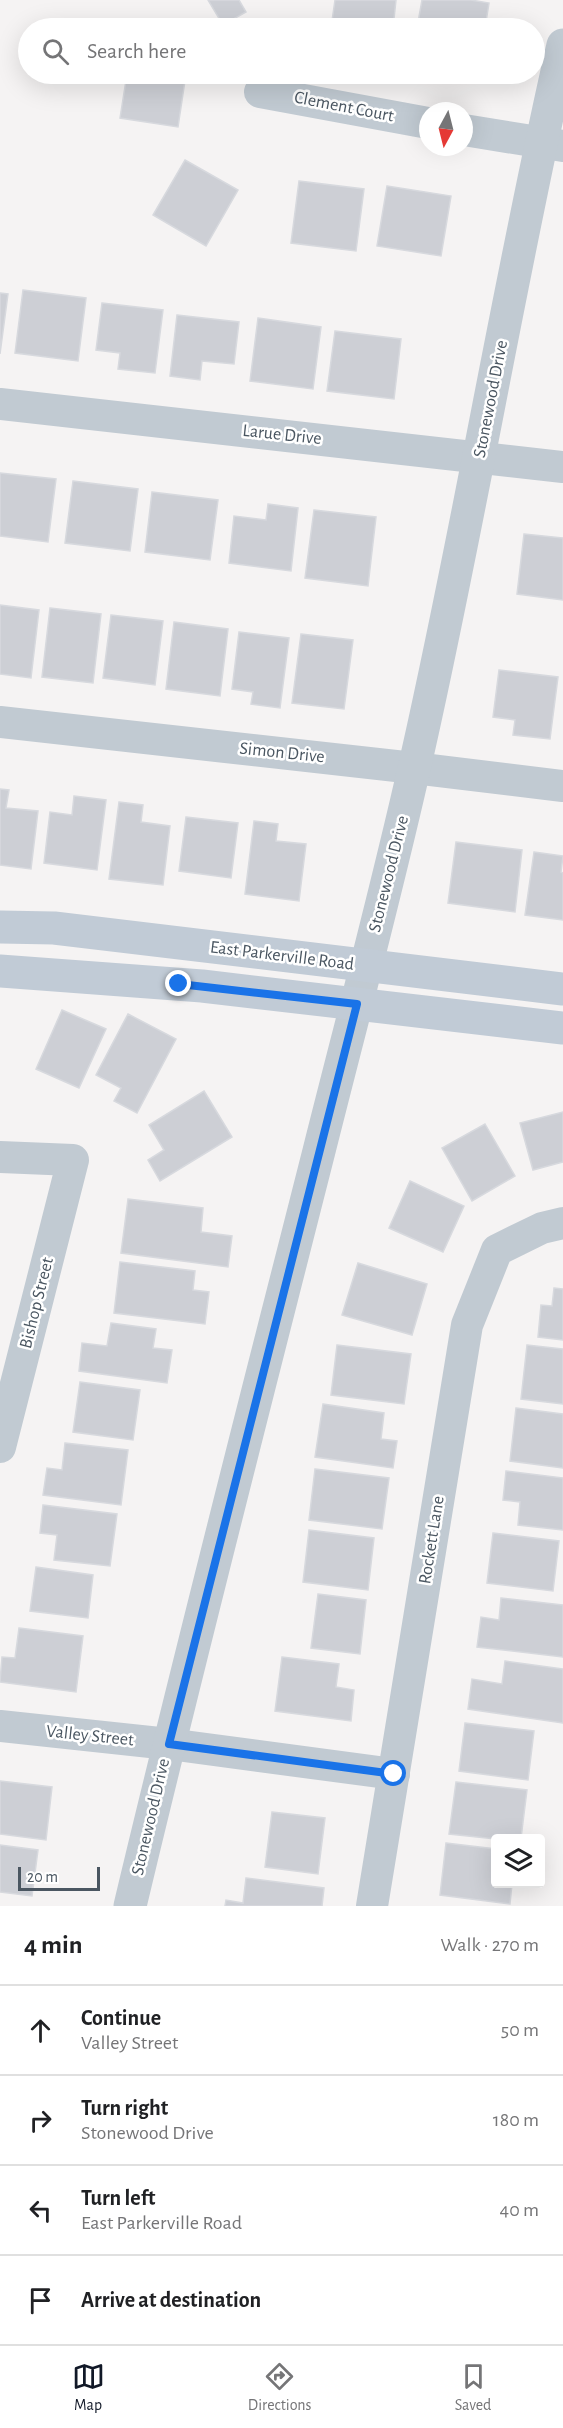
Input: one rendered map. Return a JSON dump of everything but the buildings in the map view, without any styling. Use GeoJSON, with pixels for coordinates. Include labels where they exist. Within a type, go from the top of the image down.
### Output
{"type":"FeatureCollection","features":[{"type":"Feature","properties":{"kind":"main road","name":"East Parkerville Road"},"geometry":{"type":"LineString","coordinates":[[0,927],[54,928],[563,989]]}},
{"type":"Feature","properties":{"kind":"main road"},"geometry":{"type":"LineString","coordinates":[[0,971],[202,986],[563,1028]]}},
{"type":"Feature","properties":{"kind":"street","name":"Stonewood Drive"},"geometry":{"type":"LineString","coordinates":[[130,1906],[367,966],[414,768],[480,457],[552,145],[563,45]]}},
{"type":"Feature","properties":{"kind":"street","name":"Clement Court"},"geometry":{"type":"LineString","coordinates":[[260,92],[419,121]]}},
{"type":"Feature","properties":{"kind":"street"},"geometry":{"type":"LineString","coordinates":[[473,131],[552,145]]}},
{"type":"Feature","properties":{"kind":"street","name":"Larue Drive"},"geometry":{"type":"LineString","coordinates":[[0,404],[563,467]]}},
{"type":"Feature","properties":{"kind":"street","name":"Simon Drive"},"geometry":{"type":"LineString","coordinates":[[0,722],[563,786]]}},
{"type":"Feature","properties":{"kind":"street","name":"Bishop Street"},"geometry":{"type":"LineString","coordinates":[[0,1157],[74,1160],[0,1447]]}},
{"type":"Feature","properties":{"kind":"street","name":"Rockett Lane"},"geometry":{"type":"LineString","coordinates":[[372,1906],[467,1324],[497,1250],[542,1228],[563,1223]]}},
{"type":"Feature","properties":{"kind":"street","name":"Valley Street"},"geometry":{"type":"LineString","coordinates":[[0,1726],[169,1744],[394,1774]]}},
{"type":"Feature","properties":{"kind":"route"},"geometry":{"type":"LineString","coordinates":[[179,984],[357,1004],[169,1744],[394,1774]]}}]}
